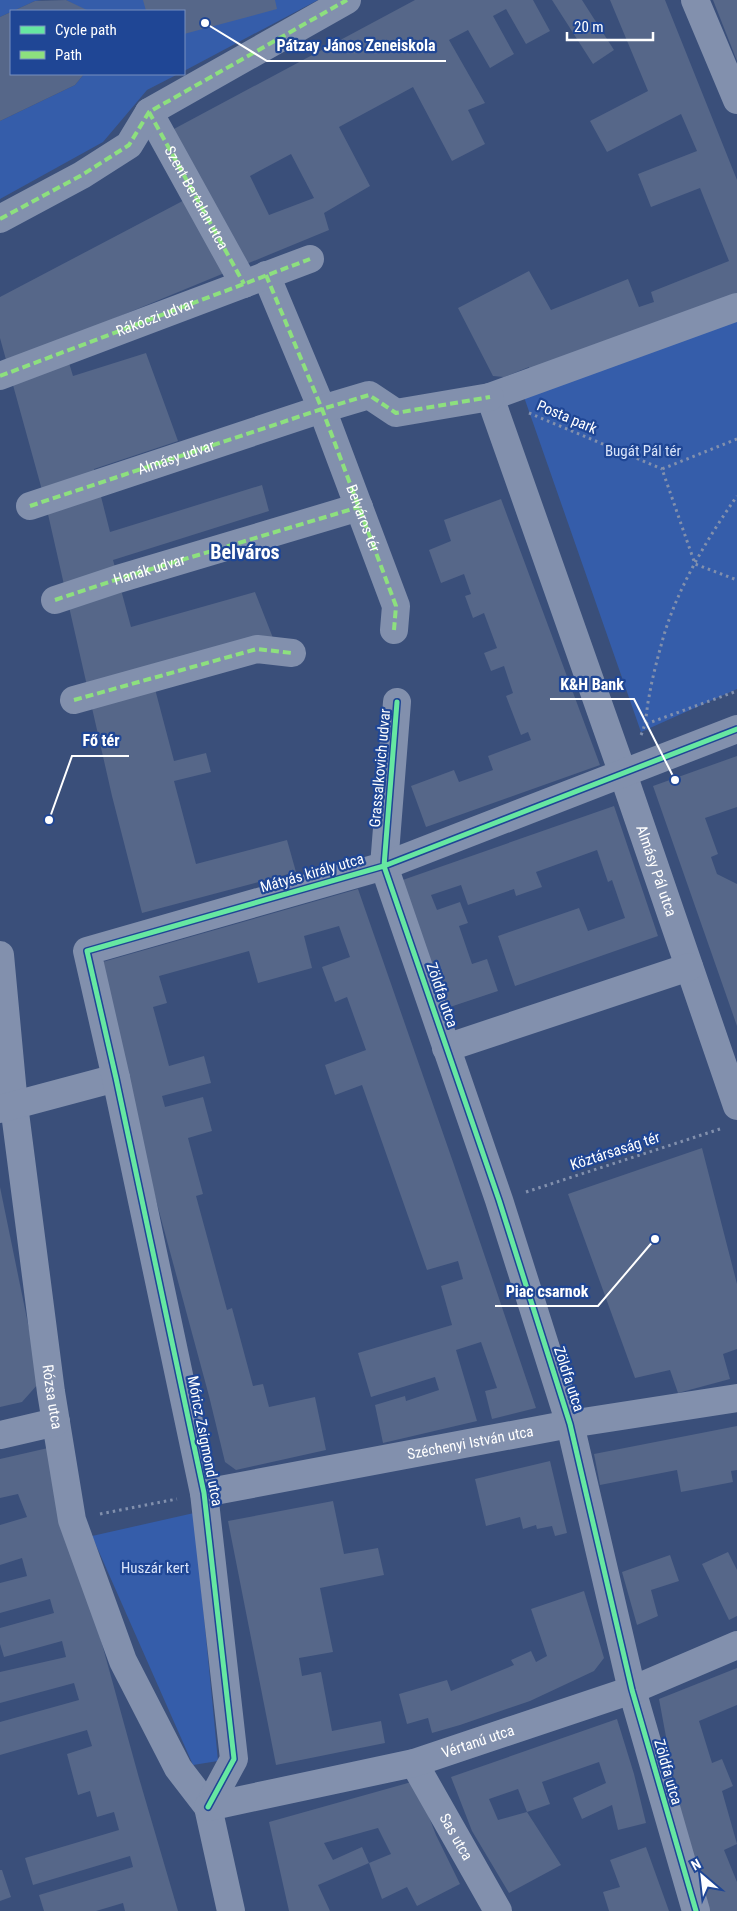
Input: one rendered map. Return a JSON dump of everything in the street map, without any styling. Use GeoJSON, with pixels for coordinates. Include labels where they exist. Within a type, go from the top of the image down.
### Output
{"type":"FeatureCollection","features":[{"type":"Feature","properties":{"kind":"street"},"geometry":{"type":"LineString","coordinates":[[0,219],[82,175],[129,145],[149,112],[347,0]]}},
{"type":"Feature","properties":{"kind":"street"},"geometry":{"type":"LineString","coordinates":[[695,0],[737,100]]}},
{"type":"Feature","properties":{"kind":"street","name":"Szent Bertalan utca"},"geometry":{"type":"LineString","coordinates":[[149,112],[255,280]]}},
{"type":"Feature","properties":{"kind":"street","name":"Rákóczi udvar"},"geometry":{"type":"LineString","coordinates":[[0,376],[310,259]]}},
{"type":"Feature","properties":{"kind":"street","name":"Belváros tér"},"geometry":{"type":"LineString","coordinates":[[255,280],[322,409],[396,606],[394,630]]}},
{"type":"Feature","properties":{"kind":"street"},"geometry":{"type":"LineString","coordinates":[[322,409],[369,395],[396,414],[490,397],[737,307]]}},
{"type":"Feature","properties":{"kind":"street"},"geometry":{"type":"LineString","coordinates":[[490,397],[624,774],[737,728]]}},
{"type":"Feature","properties":{"kind":"street","name":"Almásy udvar"},"geometry":{"type":"LineString","coordinates":[[30,506],[322,409]]}},
{"type":"Feature","properties":{"kind":"street","name":"Hanák udvar"},"geometry":{"type":"LineString","coordinates":[[55,600],[118,579],[359,508]]}},
{"type":"Feature","properties":{"kind":"street"},"geometry":{"type":"LineString","coordinates":[[74,700],[257,649],[292,653]]}},
{"type":"Feature","properties":{"kind":"street","name":"Grassalkovich udvar"},"geometry":{"type":"LineString","coordinates":[[384,866],[398,702]]}},
{"type":"Feature","properties":{"kind":"street","name":"Mátyás király utca"},"geometry":{"type":"LineString","coordinates":[[87,951],[384,866],[624,774]]}},
{"type":"Feature","properties":{"kind":"street","name":"Almásy Pál utca"},"geometry":{"type":"LineString","coordinates":[[624,774],[689,967],[732,1116]]}},
{"type":"Feature","properties":{"kind":"street","name":"Zöldfa utca"},"geometry":{"type":"LineString","coordinates":[[384,866],[499,1200],[570,1424],[632,1690],[696,1911]]}},
{"type":"Feature","properties":{"kind":"street","name":"Móricz Zsigmond utca"},"geometry":{"type":"LineString","coordinates":[[87,951],[116,1078],[204,1493],[234,1759],[208,1807]]}},
{"type":"Feature","properties":{"kind":"street","name":"Rózsa utca"},"geometry":{"type":"LineString","coordinates":[[0,955],[7,1107],[72,1520],[123,1661],[178,1768],[208,1807]]}},
{"type":"Feature","properties":{"kind":"street"},"geometry":{"type":"LineString","coordinates":[[446,1048],[689,967]]}},
{"type":"Feature","properties":{"kind":"street"},"geometry":{"type":"LineString","coordinates":[[7,1107],[116,1078]]}},
{"type":"Feature","properties":{"kind":"street","name":"Széchenyi István utca"},"geometry":{"type":"LineString","coordinates":[[204,1493],[570,1424],[737,1398]]}},
{"type":"Feature","properties":{"kind":"street"},"geometry":{"type":"LineString","coordinates":[[0,1435],[56,1422]]}},
{"type":"Feature","properties":{"kind":"street","name":"Vértanú utca"},"geometry":{"type":"LineString","coordinates":[[208,1807],[414,1764],[632,1690],[737,1645]]}},
{"type":"Feature","properties":{"kind":"street","name":"Sas utca"},"geometry":{"type":"LineString","coordinates":[[414,1764],[498,1911]]}},
{"type":"Feature","properties":{"kind":"street"},"geometry":{"type":"LineString","coordinates":[[208,1807],[231,1911]]}},
{"type":"Feature","properties":{"kind":"path"},"geometry":{"type":"LineString","coordinates":[[737,438],[662,469],[695,564],[737,580]]}},
{"type":"Feature","properties":{"kind":"path"},"geometry":{"type":"LineString","coordinates":[[624,774],[646,724],[648,699],[663,639],[682,588],[706,541],[737,496]]}},
{"type":"Feature","properties":{"kind":"path"},"geometry":{"type":"LineString","coordinates":[[646,724],[737,691]]}},
{"type":"Feature","properties":{"kind":"path"},"geometry":{"type":"LineString","coordinates":[[72,1520],[204,1493]]}},
{"type":"Feature","properties":{"kind":"green space"},"geometry":{"type":"Polygon","coordinates":[[[0,0],[42,0],[35,1],[15,10],[10,10],[10,12],[0,17],[0,0]]]}},
{"type":"Feature","properties":{"kind":"green space"},"geometry":{"type":"Polygon","coordinates":[[[66,0],[318,0],[185,70],[185,10],[85,10],[66,0]]]}},
{"type":"Feature","properties":{"kind":"green space"},"geometry":{"type":"Polygon","coordinates":[[[83,75],[176,75],[147,90],[103,142],[0,199],[0,121],[75,85],[83,75]]]}},
{"type":"Feature","properties":{"kind":"green space","name":"Bugát Pál tér"},"geometry":{"type":"Polygon","coordinates":[[[737,313],[737,689],[641,732],[524,397],[737,313]]]}},
{"type":"Feature","properties":{"kind":"green space","name":"Huszár kert"},"geometry":{"type":"Polygon","coordinates":[[[194,1513],[218,1761],[193,1765],[92,1536],[194,1513]]]}},
{"type":"Feature","properties":{"kind":"building"},"geometry":{"type":"Polygon","coordinates":[[[66,0],[87,10],[15,10],[35,1],[66,0]]]}},
{"type":"Feature","properties":{"kind":"building"},"geometry":{"type":"Polygon","coordinates":[[[143,0],[275,0],[277,9],[185,34],[185,10],[146,10],[143,0]]]}},
{"type":"Feature","properties":{"kind":"building"},"geometry":{"type":"Polygon","coordinates":[[[415,0],[533,0],[550,31],[526,44],[506,9],[493,16],[514,54],[490,68],[468,30],[449,40],[485,103],[468,110],[485,144],[452,161],[413,87],[339,127],[370,186],[324,213],[329,230],[62,340],[73,376],[146,353],[178,441],[94,469],[110,532],[262,485],[269,511],[113,560],[131,627],[255,592],[273,638],[150,670],[174,761],[206,753],[211,772],[174,781],[196,864],[287,840],[296,872],[142,913],[112,796],[45,501],[0,338],[0,297],[194,195],[172,130],[415,0]],[[291,154],[250,176],[269,215],[314,198],[291,154]]]}},
{"type":"Feature","properties":{"kind":"building"},"geometry":{"type":"Polygon","coordinates":[[[552,0],[582,0],[614,50],[593,64],[552,0]]]}},
{"type":"Feature","properties":{"kind":"building"},"geometry":{"type":"Polygon","coordinates":[[[610,0],[665,0],[737,180],[737,297],[530,370],[529,367],[504,377],[493,376],[458,308],[529,271],[551,310],[628,279],[639,307],[654,302],[651,292],[729,261],[700,188],[651,207],[638,174],[697,151],[681,114],[607,152],[590,121],[648,91],[610,0]]]}},
{"type":"Feature","properties":{"kind":"building"},"geometry":{"type":"Polygon","coordinates":[[[713,0],[737,0],[737,61],[713,0]]]}},
{"type":"Feature","properties":{"kind":"building"},"geometry":{"type":"Polygon","coordinates":[[[10,12],[10,75],[83,75],[75,85],[0,121],[0,17],[10,12]]]}},
{"type":"Feature","properties":{"kind":"building"},"geometry":{"type":"Polygon","coordinates":[[[501,499],[600,765],[426,827],[411,786],[454,770],[459,782],[493,770],[488,756],[531,740],[528,732],[521,735],[506,696],[513,693],[504,666],[491,671],[484,653],[497,648],[484,613],[473,618],[465,596],[471,594],[464,574],[441,583],[429,550],[451,541],[444,520],[501,499]]]}},
{"type":"Feature","properties":{"kind":"building"},"geometry":{"type":"Polygon","coordinates":[[[737,756],[737,807],[705,818],[718,854],[711,857],[717,874],[737,884],[737,1026],[653,786],[737,756]]]}},
{"type":"Feature","properties":{"kind":"building"},"geometry":{"type":"Polygon","coordinates":[[[614,806],[658,936],[515,986],[498,936],[579,908],[588,931],[625,918],[612,880],[608,882],[597,850],[536,872],[542,887],[516,896],[514,889],[468,905],[461,885],[431,895],[437,910],[460,902],[468,923],[459,926],[472,964],[487,959],[498,991],[450,1007],[440,1005],[397,882],[614,806]]]}},
{"type":"Feature","properties":{"kind":"building"},"geometry":{"type":"Polygon","coordinates":[[[358,889],[536,1408],[492,1419],[485,1391],[497,1388],[481,1342],[456,1350],[477,1421],[383,1443],[375,1405],[405,1396],[406,1401],[439,1390],[435,1377],[371,1397],[358,1353],[452,1325],[441,1286],[463,1279],[458,1261],[427,1270],[362,1085],[335,1095],[325,1065],[366,1050],[347,997],[335,1002],[322,967],[350,957],[339,926],[304,936],[312,968],[258,983],[249,951],[159,976],[167,1003],[153,1007],[169,1066],[204,1056],[211,1083],[162,1096],[165,1107],[203,1097],[212,1131],[188,1138],[203,1194],[196,1196],[227,1310],[232,1308],[253,1386],[263,1384],[269,1407],[315,1397],[326,1450],[236,1470],[225,1462],[123,1078],[99,963],[358,889]]]}},
{"type":"Feature","properties":{"kind":"building"},"geometry":{"type":"Polygon","coordinates":[[[702,1148],[737,1284],[737,1349],[723,1354],[730,1379],[678,1393],[670,1370],[635,1378],[568,1194],[702,1148]]]}},
{"type":"Feature","properties":{"kind":"building"},"geometry":{"type":"Polygon","coordinates":[[[0,1187],[34,1353],[38,1384],[22,1402],[0,1407],[0,1187]]]}},
{"type":"Feature","properties":{"kind":"building"},"geometry":{"type":"Polygon","coordinates":[[[737,1426],[737,1470],[731,1471],[733,1482],[681,1492],[677,1470],[600,1485],[594,1454],[737,1426]]]}},
{"type":"Feature","properties":{"kind":"building"},"geometry":{"type":"Polygon","coordinates":[[[48,1448],[139,1778],[178,1911],[125,1911],[123,1903],[96,1911],[44,1911],[39,1895],[133,1867],[130,1856],[33,1885],[25,1858],[119,1830],[114,1812],[97,1817],[90,1791],[78,1795],[67,1754],[92,1746],[87,1730],[0,1755],[0,1722],[79,1700],[74,1683],[0,1703],[0,1672],[66,1657],[62,1641],[4,1657],[0,1644],[0,1628],[54,1613],[50,1599],[0,1613],[0,1583],[27,1576],[22,1558],[0,1565],[0,1525],[27,1517],[18,1494],[0,1498],[0,1459],[48,1448]]]}},
{"type":"Feature","properties":{"kind":"building"},"geometry":{"type":"Polygon","coordinates":[[[550,1461],[567,1533],[555,1536],[552,1526],[537,1529],[536,1525],[523,1529],[520,1517],[486,1526],[475,1479],[550,1461]]]}},
{"type":"Feature","properties":{"kind":"building"},"geometry":{"type":"Polygon","coordinates":[[[333,1501],[344,1554],[378,1548],[384,1575],[320,1588],[333,1652],[299,1658],[302,1676],[321,1672],[332,1731],[381,1721],[385,1743],[276,1765],[228,1521],[333,1501]]]}},
{"type":"Feature","properties":{"kind":"building"},"geometry":{"type":"Polygon","coordinates":[[[728,1552],[737,1570],[737,1616],[729,1620],[702,1564],[728,1552]]]}},
{"type":"Feature","properties":{"kind":"building"},"geometry":{"type":"Polygon","coordinates":[[[670,1555],[679,1581],[651,1590],[658,1616],[637,1625],[622,1572],[670,1555]]]}},
{"type":"Feature","properties":{"kind":"building"},"geometry":{"type":"Polygon","coordinates":[[[584,1591],[604,1658],[594,1671],[530,1701],[432,1733],[428,1718],[407,1724],[399,1694],[447,1680],[451,1691],[514,1665],[511,1660],[531,1651],[536,1662],[547,1656],[531,1609],[584,1591]]]}},
{"type":"Feature","properties":{"kind":"building"},"geometry":{"type":"Polygon","coordinates":[[[737,1668],[737,1705],[699,1721],[712,1763],[722,1759],[733,1786],[722,1791],[737,1844],[724,1850],[737,1882],[737,1911],[709,1911],[679,1807],[659,1699],[737,1668]]]}},
{"type":"Feature","properties":{"kind":"building"},"geometry":{"type":"Polygon","coordinates":[[[617,1719],[634,1774],[646,1823],[618,1830],[612,1805],[582,1819],[573,1798],[606,1783],[599,1762],[542,1782],[550,1804],[527,1812],[561,1865],[509,1893],[472,1831],[451,1777],[617,1719]],[[518,1789],[489,1799],[498,1820],[527,1812],[518,1789]]]}},
{"type":"Feature","properties":{"kind":"building"},"geometry":{"type":"Polygon","coordinates":[[[415,1781],[436,1835],[460,1884],[417,1906],[407,1887],[382,1899],[369,1863],[318,1885],[330,1911],[289,1911],[269,1822],[415,1781]],[[378,1828],[324,1843],[333,1860],[362,1847],[369,1863],[391,1854],[378,1828]]]}},
{"type":"Feature","properties":{"kind":"building"},"geometry":{"type":"Polygon","coordinates":[[[646,1847],[669,1911],[609,1911],[603,1892],[620,1887],[610,1860],[646,1847]]]}},
{"type":"Feature","properties":{"kind":"building"},"geometry":{"type":"Polygon","coordinates":[[[0,1870],[2,1870],[11,1897],[0,1901],[0,1870]]]}},
{"type":"Feature","properties":{"kind":"marked path"},"geometry":{"type":"LineString","coordinates":[[0,219],[82,175],[129,145],[149,112],[347,0]]}},
{"type":"Feature","properties":{"kind":"marked path"},"geometry":{"type":"LineString","coordinates":[[149,112],[244,284]]}},
{"type":"Feature","properties":{"kind":"marked path"},"geometry":{"type":"LineString","coordinates":[[0,376],[310,259]]}},
{"type":"Feature","properties":{"kind":"marked path"},"geometry":{"type":"LineString","coordinates":[[266,275],[322,409],[396,606],[394,630]]}},
{"type":"Feature","properties":{"kind":"marked path"},"geometry":{"type":"LineString","coordinates":[[30,506],[369,395],[396,413],[490,397]]}},
{"type":"Feature","properties":{"kind":"marked path"},"geometry":{"type":"LineString","coordinates":[[55,600],[118,579],[359,507]]}},
{"type":"Feature","properties":{"kind":"marked path"},"geometry":{"type":"LineString","coordinates":[[74,700],[257,649],[292,653]]}},
{"type":"Feature","properties":{"kind":"cycle path"},"geometry":{"type":"LineString","coordinates":[[397,702],[384,866],[499,1200],[570,1424],[632,1690],[696,1911]]}},
{"type":"Feature","properties":{"kind":"cycle path"},"geometry":{"type":"LineString","coordinates":[[208,1807],[234,1759],[204,1493],[116,1078],[87,951],[384,866],[737,729]]}},
{"type":"Feature","properties":{"kind":"place","name":"Pátzay János Zeneiskola"},"geometry":{"type":"Point","coordinates":[205,23]}},
{"type":"Feature","properties":{"kind":"place","name":"K&H Bank"},"geometry":{"type":"Point","coordinates":[675,780]}},
{"type":"Feature","properties":{"kind":"place","name":"Fő tér"},"geometry":{"type":"Point","coordinates":[49,820]}},
{"type":"Feature","properties":{"kind":"place","name":"Piac csarnok"},"geometry":{"type":"Point","coordinates":[655,1239]}},
{"type":"Feature","properties":{"kind":"district","name":"Belváros"},"geometry":{"type":"Point","coordinates":[245,552]}}]}
